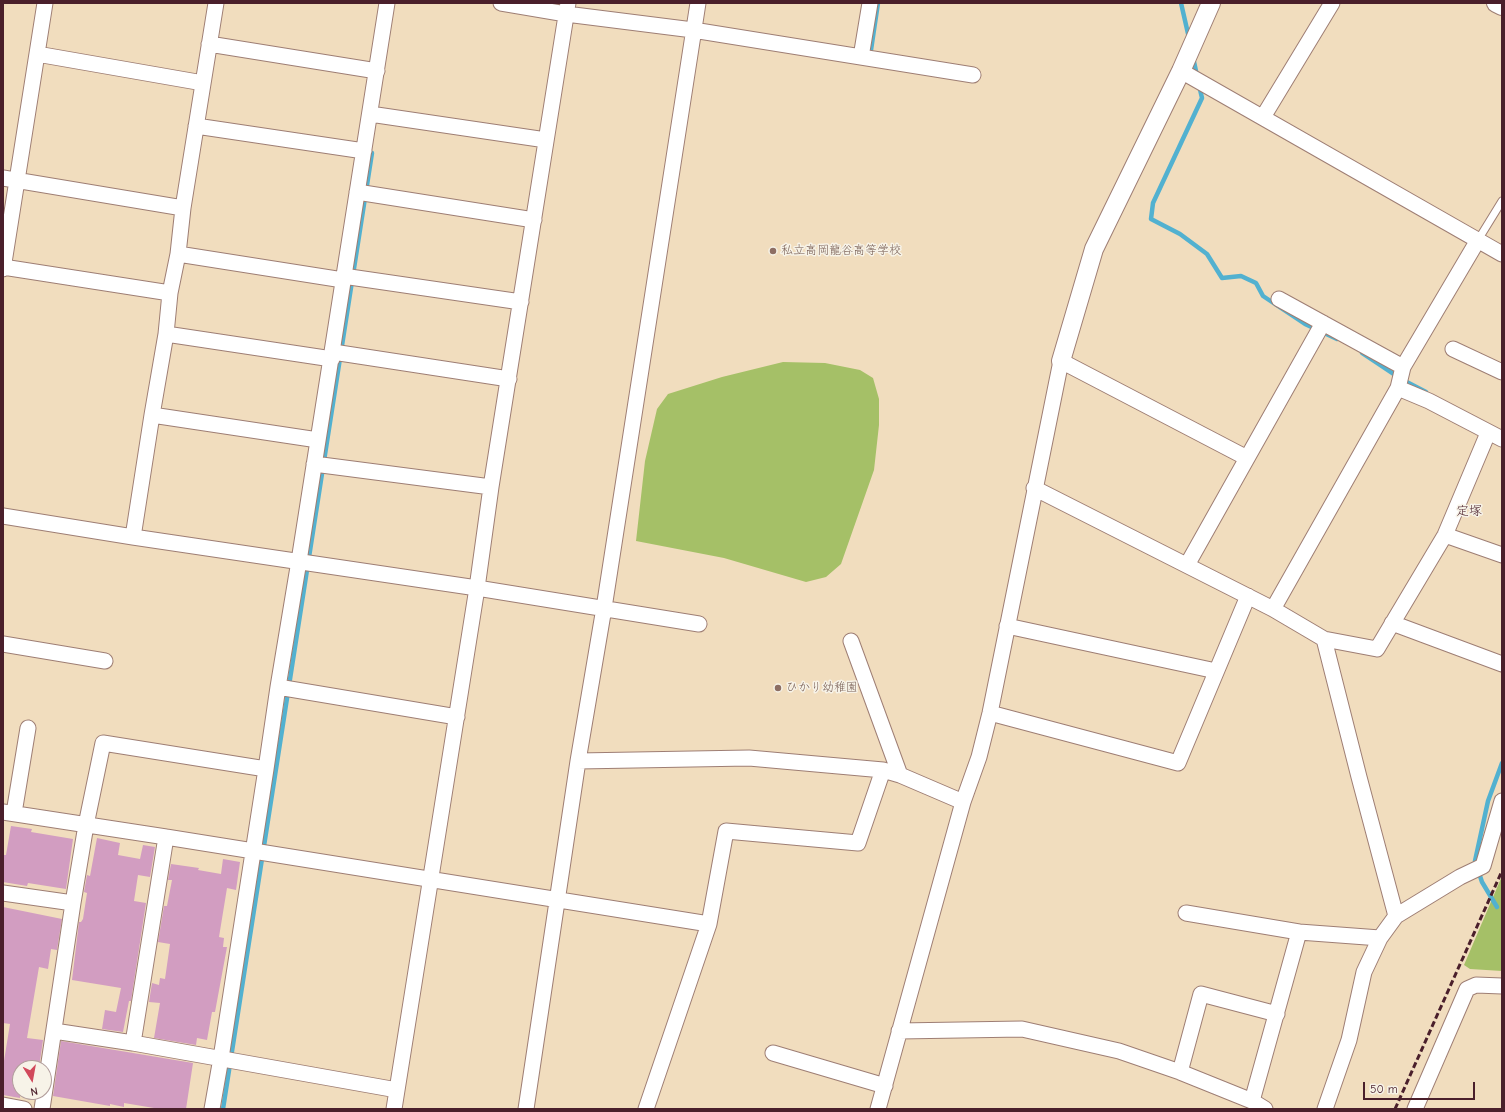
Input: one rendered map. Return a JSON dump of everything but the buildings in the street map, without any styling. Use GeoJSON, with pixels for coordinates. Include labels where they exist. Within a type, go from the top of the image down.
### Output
{"type":"FeatureCollection","features":[{"type":"Feature","properties":{"kind":"street"},"geometry":{"type":"LineString","coordinates":[[45,3],[37,54],[10,180],[3,268],[170,293]]}},
{"type":"Feature","properties":{"kind":"street"},"geometry":{"type":"LineString","coordinates":[[133,537],[166,334],[170,293],[178,254],[183,208],[216,3]]}},
{"type":"Feature","properties":{"kind":"street"},"geometry":{"type":"LineString","coordinates":[[212,1109],[228,1060],[260,852],[266,769],[285,688],[305,562],[320,464],[318,440],[337,355],[348,278],[363,193],[364,151],[387,3]]}},
{"type":"Feature","properties":{"kind":"street"},"geometry":{"type":"LineString","coordinates":[[501,3],[567,8],[973,76]]}},
{"type":"Feature","properties":{"kind":"street"},"geometry":{"type":"LineString","coordinates":[[526,1109],[578,761],[604,608],[698,3]]}},
{"type":"Feature","properties":{"kind":"street"},"geometry":{"type":"LineString","coordinates":[[861,57],[870,3]]}},
{"type":"Feature","properties":{"kind":"street"},"geometry":{"type":"LineString","coordinates":[[878,1109],[963,802],[979,757],[990,713],[1034,488],[1061,361],[1094,250],[1181,71],[1212,3]]}},
{"type":"Feature","properties":{"kind":"street"},"geometry":{"type":"LineString","coordinates":[[1263,117],[1332,3]]}},
{"type":"Feature","properties":{"kind":"street"},"geometry":{"type":"LineString","coordinates":[[1496,3],[1502,6]]}},
{"type":"Feature","properties":{"kind":"street"},"geometry":{"type":"LineString","coordinates":[[394,1109],[457,717],[491,487],[567,8]]}},
{"type":"Feature","properties":{"kind":"street"},"geometry":{"type":"LineString","coordinates":[[209,44],[377,71]]}},
{"type":"Feature","properties":{"kind":"street"},"geometry":{"type":"LineString","coordinates":[[37,54],[203,83]]}},
{"type":"Feature","properties":{"kind":"street"},"geometry":{"type":"LineString","coordinates":[[1181,71],[1502,254]]}},
{"type":"Feature","properties":{"kind":"street"},"geometry":{"type":"LineString","coordinates":[[370,114],[546,140]]}},
{"type":"Feature","properties":{"kind":"street"},"geometry":{"type":"LineString","coordinates":[[196,126],[364,151]]}},
{"type":"Feature","properties":{"kind":"street"},"geometry":{"type":"LineString","coordinates":[[10,180],[183,208]]}},
{"type":"Feature","properties":{"kind":"street"},"geometry":{"type":"LineString","coordinates":[[363,193],[534,220]]}},
{"type":"Feature","properties":{"kind":"street"},"geometry":{"type":"LineString","coordinates":[[1273,608],[1398,388],[1403,367],[1478,240]]}},
{"type":"Feature","properties":{"kind":"street"},"geometry":{"type":"LineString","coordinates":[[178,254],[521,302]]}},
{"type":"Feature","properties":{"kind":"street"},"geometry":{"type":"LineString","coordinates":[[1279,299],[1403,367]]}},
{"type":"Feature","properties":{"kind":"street"},"geometry":{"type":"LineString","coordinates":[[1187,565],[1323,323]]}},
{"type":"Feature","properties":{"kind":"street"},"geometry":{"type":"LineString","coordinates":[[166,334],[337,355],[509,379]]}},
{"type":"Feature","properties":{"kind":"street"},"geometry":{"type":"LineString","coordinates":[[1453,349],[1502,372]]}},
{"type":"Feature","properties":{"kind":"street"},"geometry":{"type":"LineString","coordinates":[[1061,361],[1248,458]]}},
{"type":"Feature","properties":{"kind":"street"},"geometry":{"type":"LineString","coordinates":[[1398,388],[1430,401],[1488,433],[1502,439]]}},
{"type":"Feature","properties":{"kind":"street"},"geometry":{"type":"LineString","coordinates":[[152,415],[318,440]]}},
{"type":"Feature","properties":{"kind":"street"},"geometry":{"type":"LineString","coordinates":[[1034,488],[1273,608],[1324,640],[1377,649],[1445,536],[1488,433]]}},
{"type":"Feature","properties":{"kind":"street"},"geometry":{"type":"LineString","coordinates":[[320,464],[491,487]]}},
{"type":"Feature","properties":{"kind":"street"},"geometry":{"type":"LineString","coordinates":[[3,516],[133,537],[477,588],[698,624]]}},
{"type":"Feature","properties":{"kind":"street"},"geometry":{"type":"LineString","coordinates":[[1445,536],[1502,555]]}},
{"type":"Feature","properties":{"kind":"street"},"geometry":{"type":"LineString","coordinates":[[990,713],[1178,763],[1248,596]]}},
{"type":"Feature","properties":{"kind":"street"},"geometry":{"type":"LineString","coordinates":[[1392,623],[1502,664]]}},
{"type":"Feature","properties":{"kind":"street"},"geometry":{"type":"LineString","coordinates":[[1007,626],[1216,671]]}},
{"type":"Feature","properties":{"kind":"street"},"geometry":{"type":"LineString","coordinates":[[1324,640],[1396,916]]}},
{"type":"Feature","properties":{"kind":"street"},"geometry":{"type":"LineString","coordinates":[[851,641],[900,775]]}},
{"type":"Feature","properties":{"kind":"street"},"geometry":{"type":"LineString","coordinates":[[3,644],[105,661]]}},
{"type":"Feature","properties":{"kind":"street"},"geometry":{"type":"LineString","coordinates":[[285,688],[457,717]]}},
{"type":"Feature","properties":{"kind":"street"},"geometry":{"type":"LineString","coordinates":[[28,728],[8,812],[709,924]]}},
{"type":"Feature","properties":{"kind":"street"},"geometry":{"type":"LineString","coordinates":[[42,1109],[86,824],[103,743],[266,769]]}},
{"type":"Feature","properties":{"kind":"street"},"geometry":{"type":"LineString","coordinates":[[578,761],[749,758],[883,770],[900,775],[963,802]]}},
{"type":"Feature","properties":{"kind":"street"},"geometry":{"type":"LineString","coordinates":[[646,1109],[709,924],[726,831],[858,843],[883,770]]}},
{"type":"Feature","properties":{"kind":"street"},"geometry":{"type":"LineString","coordinates":[[1324,1109],[1349,1040],[1364,972],[1380,938],[1396,916],[1460,877],[1483,866],[1502,801]]}},
{"type":"Feature","properties":{"kind":"street"},"geometry":{"type":"LineString","coordinates":[[133,1043],[166,837]]}},
{"type":"Feature","properties":{"kind":"street"},"geometry":{"type":"LineString","coordinates":[[3,893],[73,903]]}},
{"type":"Feature","properties":{"kind":"street"},"geometry":{"type":"LineString","coordinates":[[1186,913],[1299,932],[1380,938]]}},
{"type":"Feature","properties":{"kind":"street"},"geometry":{"type":"LineString","coordinates":[[1252,1101],[1299,932]]}},
{"type":"Feature","properties":{"kind":"street"},"geometry":{"type":"LineString","coordinates":[[1415,1109],[1467,989],[1476,985],[1502,986]]}},
{"type":"Feature","properties":{"kind":"street"},"geometry":{"type":"LineString","coordinates":[[1180,1072],[1201,994],[1277,1014]]}},
{"type":"Feature","properties":{"kind":"street"},"geometry":{"type":"LineString","coordinates":[[900,1031],[1022,1029],[1119,1051],[1180,1072],[1252,1101],[1265,1109]]}},
{"type":"Feature","properties":{"kind":"street"},"geometry":{"type":"LineString","coordinates":[[54,1031],[133,1043],[397,1090]]}},
{"type":"Feature","properties":{"kind":"street"},"geometry":{"type":"LineString","coordinates":[[773,1053],[885,1086]]}},
{"type":"Feature","properties":{"kind":"street"},"geometry":{"type":"LineString","coordinates":[[3,1106],[24,1109]]}},
{"type":"Feature","properties":{"kind":"lane"},"geometry":{"type":"LineString","coordinates":[[1478,240],[1502,201]]}},
{"type":"Feature","properties":{"kind":"green space"},"geometry":{"type":"Polygon","coordinates":[[[783,362],[825,363],[860,370],[873,378],[879,399],[879,425],[874,470],[841,564],[826,577],[806,582],[724,558],[636,541],[645,461],[657,409],[668,394],[722,377],[783,362]]]}},
{"type":"Feature","properties":{"kind":"green space"},"geometry":{"type":"Polygon","coordinates":[[[1502,876],[1502,971],[1470,969],[1464,965],[1502,876]]]}},
{"type":"Feature","properties":{"kind":"waterway"},"geometry":{"type":"LineString","coordinates":[[871,50],[878,3]]}},
{"type":"Feature","properties":{"kind":"waterway"},"geometry":{"type":"LineString","coordinates":[[1181,3],[1189,38]]}},
{"type":"Feature","properties":{"kind":"waterway"},"geometry":{"type":"LineString","coordinates":[[1193,57],[1197,76]]}},
{"type":"Feature","properties":{"kind":"waterway"},"geometry":{"type":"LineString","coordinates":[[1199,85],[1202,98],[1153,203],[1151,219],[1180,234],[1207,254],[1222,278],[1241,276],[1256,283],[1263,296],[1305,324],[1337,339]]}},
{"type":"Feature","properties":{"kind":"waterway"},"geometry":{"type":"LineString","coordinates":[[223,1109],[372,153]]}},
{"type":"Feature","properties":{"kind":"waterway"},"geometry":{"type":"LineString","coordinates":[[1362,353],[1401,379],[1426,392]]}},
{"type":"Feature","properties":{"kind":"waterway"},"geometry":{"type":"LineString","coordinates":[[1497,907],[1482,882],[1475,861],[1488,801],[1502,763]]}},
{"type":"Feature","properties":{"kind":"railway"},"geometry":{"type":"LineString","coordinates":[[1395,1109],[1502,871]]}},
{"type":"Feature","properties":{"kind":"place","name":"私立高岡龍谷高等学校"},"geometry":{"type":"Point","coordinates":[773,251]}},
{"type":"Feature","properties":{"kind":"place","name":"ひかり幼稚園"},"geometry":{"type":"Point","coordinates":[778,688]}},
{"type":"Feature","properties":{"kind":"district","name":"定塚"},"geometry":{"type":"Point","coordinates":[1469,511]}}]}
